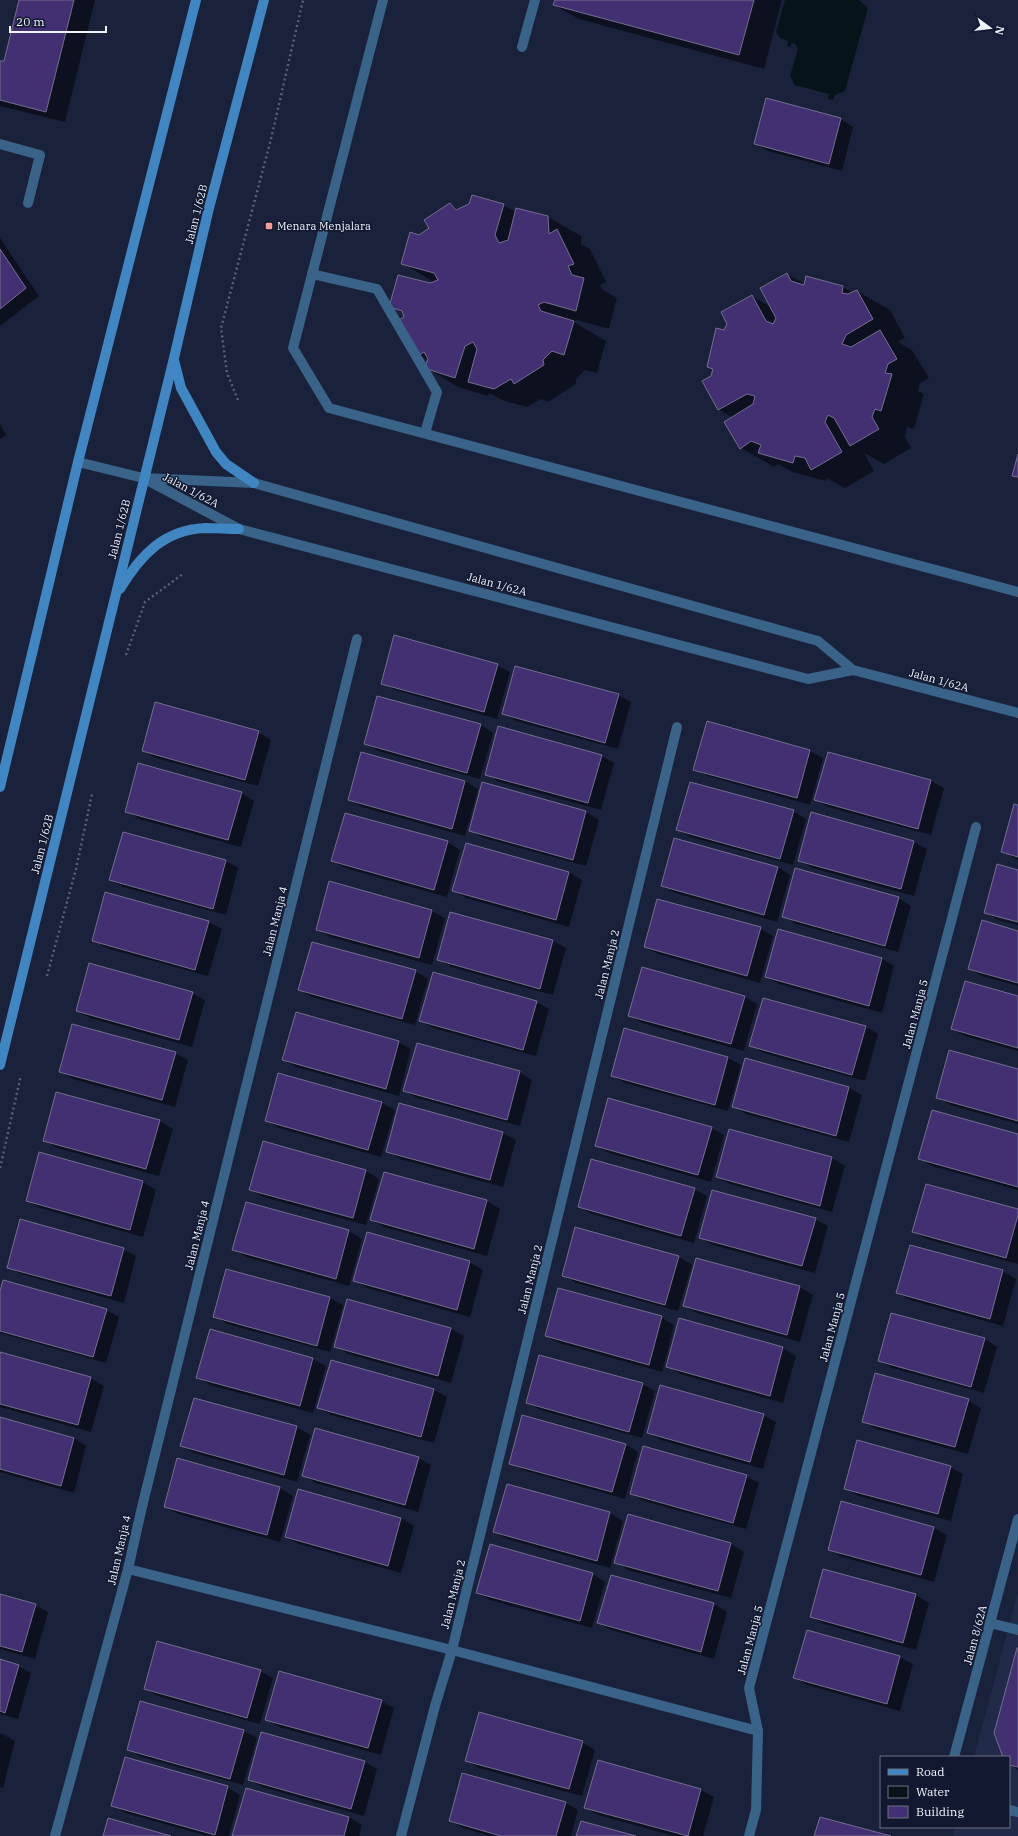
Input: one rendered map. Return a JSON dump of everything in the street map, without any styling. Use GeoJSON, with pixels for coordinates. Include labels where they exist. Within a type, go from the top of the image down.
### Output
{"type":"FeatureCollection","features":[{"type":"Feature","properties":{"kind":"main road"},"geometry":{"type":"LineString","coordinates":[[0,787],[78,462],[196,0]]}},
{"type":"Feature","properties":{"kind":"main road","name":"Jalan 1/62B"},"geometry":{"type":"LineString","coordinates":[[0,1065],[143,478],[174,358],[208,212],[264,0]]}},
{"type":"Feature","properties":{"kind":"main road"},"geometry":{"type":"LineString","coordinates":[[174,358],[181,388],[216,452],[226,464],[254,483]]}},
{"type":"Feature","properties":{"kind":"main road"},"geometry":{"type":"LineString","coordinates":[[114,598],[131,571],[146,552],[162,541],[186,531],[204,528],[239,529]]}},
{"type":"Feature","properties":{"kind":"street"},"geometry":{"type":"LineString","coordinates":[[383,0],[293,348],[329,408],[1018,592]]}},
{"type":"Feature","properties":{"kind":"street"},"geometry":{"type":"LineString","coordinates":[[522,47],[535,0]]}},
{"type":"Feature","properties":{"kind":"street"},"geometry":{"type":"LineString","coordinates":[[0,144],[40,156],[28,203]]}},
{"type":"Feature","properties":{"kind":"street"},"geometry":{"type":"LineString","coordinates":[[312,274],[377,289],[437,392],[425,433]]}},
{"type":"Feature","properties":{"kind":"street","name":"Jalan 1/62A"},"geometry":{"type":"LineString","coordinates":[[78,462],[143,478],[254,483],[818,641],[853,670],[1018,713]]}},
{"type":"Feature","properties":{"kind":"street","name":"Jalan 1/62A"},"geometry":{"type":"LineString","coordinates":[[143,478],[239,529],[808,679],[853,670]]}},
{"type":"Feature","properties":{"kind":"street","name":"Jalan Manja 4"},"geometry":{"type":"LineString","coordinates":[[56,1836],[128,1569],[142,1507],[357,639]]}},
{"type":"Feature","properties":{"kind":"street","name":"Jalan Manja 2"},"geometry":{"type":"LineString","coordinates":[[402,1836],[435,1706],[452,1650],[677,727]]}},
{"type":"Feature","properties":{"kind":"street","name":"Jalan Manja 5"},"geometry":{"type":"LineString","coordinates":[[749,1836],[756,1810],[758,1731],[749,1688],[976,827]]}},
{"type":"Feature","properties":{"kind":"street","name":"Jalan 8/62A"},"geometry":{"type":"LineString","coordinates":[[954,1756],[1018,1519]]}},
{"type":"Feature","properties":{"kind":"street"},"geometry":{"type":"LineString","coordinates":[[128,1569],[452,1650],[758,1731]]}},
{"type":"Feature","properties":{"kind":"street"},"geometry":{"type":"LineString","coordinates":[[990,1623],[1018,1630]]}},
{"type":"Feature","properties":{"kind":"path"},"geometry":{"type":"LineString","coordinates":[[238,400],[227,373],[221,328],[271,138],[303,0]]}},
{"type":"Feature","properties":{"kind":"path"},"geometry":{"type":"LineString","coordinates":[[124,660],[145,602],[184,573]]}},
{"type":"Feature","properties":{"kind":"path"},"geometry":{"type":"LineString","coordinates":[[45,982],[76,869],[92,791]]}},
{"type":"Feature","properties":{"kind":"path"},"geometry":{"type":"LineString","coordinates":[[0,1168],[22,1071]]}},
{"type":"Feature","properties":{"kind":"shaded area"},"geometry":{"type":"Polygon","coordinates":[[[1018,1592],[1018,1836],[953,1836],[955,1828],[1010,1828],[1010,1756],[974,1756],[1018,1592]]]}},
{"type":"Feature","properties":{"kind":"water"},"geometry":{"type":"Polygon","coordinates":[[[785,0],[859,0],[868,8],[845,91],[835,95],[833,100],[828,99],[829,94],[795,85],[790,76],[798,49],[795,44],[792,43],[790,47],[787,46],[788,41],[780,38],[776,32],[785,0]]]}},
{"type":"Feature","properties":{"kind":"building"},"geometry":{"type":"Polygon","coordinates":[[[19,0],[74,0],[46,112],[0,100],[0,61],[4,61],[19,0]]]}},
{"type":"Feature","properties":{"kind":"building"},"geometry":{"type":"Polygon","coordinates":[[[555,0],[754,0],[739,55],[553,5],[555,0]]]}},
{"type":"Feature","properties":{"kind":"building"},"geometry":{"type":"Polygon","coordinates":[[[766,98],[841,118],[829,164],[754,144],[766,98]]]}},
{"type":"Feature","properties":{"kind":"building"},"geometry":{"type":"Polygon","coordinates":[[[472,195],[504,204],[495,235],[499,243],[508,240],[516,208],[548,216],[549,234],[557,229],[574,264],[568,266],[572,275],[584,278],[576,311],[544,302],[538,305],[541,311],[574,321],[564,355],[552,351],[543,360],[544,365],[514,384],[511,379],[494,389],[468,382],[477,349],[473,342],[465,346],[455,378],[424,368],[428,359],[424,352],[418,356],[397,321],[404,317],[402,311],[389,307],[398,275],[430,283],[438,280],[434,273],[401,264],[410,232],[419,235],[429,228],[424,220],[450,203],[456,210],[469,204],[472,195]]]}},
{"type":"Feature","properties":{"kind":"building"},"geometry":{"type":"Polygon","coordinates":[[[0,249],[26,288],[0,309],[0,249]]]}},
{"type":"Feature","properties":{"kind":"building"},"geometry":{"type":"Polygon","coordinates":[[[787,273],[791,281],[804,285],[806,276],[843,286],[842,293],[848,294],[857,290],[873,319],[846,335],[842,344],[851,347],[880,330],[897,359],[888,364],[885,373],[892,374],[881,411],[875,409],[872,417],[879,429],[850,446],[834,418],[828,415],[825,422],[842,452],[811,470],[805,458],[795,456],[793,463],[758,453],[761,445],[751,441],[740,449],[724,422],[753,404],[755,396],[747,394],[718,410],[702,381],[711,376],[713,369],[707,367],[716,328],[724,330],[727,324],[721,312],[752,295],[766,321],[773,324],[776,318],[760,288],[787,273]]]}},
{"type":"Feature","properties":{"kind":"building"},"geometry":{"type":"Polygon","coordinates":[[[1018,454],[1018,477],[1012,476],[1018,454]]]}},
{"type":"Feature","properties":{"kind":"building"},"geometry":{"type":"Polygon","coordinates":[[[394,635],[498,664],[484,712],[381,684],[394,635]]]}},
{"type":"Feature","properties":{"kind":"building"},"geometry":{"type":"Polygon","coordinates":[[[515,666],[619,694],[605,743],[502,714],[515,666]]]}},
{"type":"Feature","properties":{"kind":"building"},"geometry":{"type":"Polygon","coordinates":[[[377,696],[481,724],[467,773],[364,744],[377,696]]]}},
{"type":"Feature","properties":{"kind":"building"},"geometry":{"type":"Polygon","coordinates":[[[155,702],[259,731],[245,780],[142,751],[155,702]]]}},
{"type":"Feature","properties":{"kind":"building"},"geometry":{"type":"Polygon","coordinates":[[[707,721],[810,750],[797,798],[693,770],[707,721]]]}},
{"type":"Feature","properties":{"kind":"building"},"geometry":{"type":"Polygon","coordinates":[[[498,726],[602,755],[588,803],[485,775],[498,726]]]}},
{"type":"Feature","properties":{"kind":"building"},"geometry":{"type":"Polygon","coordinates":[[[361,752],[465,781],[452,829],[348,800],[361,752]]]}},
{"type":"Feature","properties":{"kind":"building"},"geometry":{"type":"Polygon","coordinates":[[[828,752],[931,780],[918,829],[814,800],[828,752]]]}},
{"type":"Feature","properties":{"kind":"building"},"geometry":{"type":"Polygon","coordinates":[[[138,763],[242,792],[228,840],[125,812],[138,763]]]}},
{"type":"Feature","properties":{"kind":"building"},"geometry":{"type":"Polygon","coordinates":[[[482,782],[586,811],[573,860],[469,831],[482,782]]]}},
{"type":"Feature","properties":{"kind":"building"},"geometry":{"type":"Polygon","coordinates":[[[690,782],[794,810],[780,859],[676,830],[690,782]]]}},
{"type":"Feature","properties":{"kind":"building"},"geometry":{"type":"Polygon","coordinates":[[[1014,804],[1018,805],[1018,857],[1001,852],[1014,804]]]}},
{"type":"Feature","properties":{"kind":"building"},"geometry":{"type":"Polygon","coordinates":[[[811,812],[914,841],[901,889],[798,861],[811,812]]]}},
{"type":"Feature","properties":{"kind":"building"},"geometry":{"type":"Polygon","coordinates":[[[345,813],[448,841],[434,890],[331,861],[345,813]]]}},
{"type":"Feature","properties":{"kind":"building"},"geometry":{"type":"Polygon","coordinates":[[[123,832],[226,860],[213,909],[109,880],[123,832]]]}},
{"type":"Feature","properties":{"kind":"building"},"geometry":{"type":"Polygon","coordinates":[[[674,838],[778,867],[764,915],[661,886],[674,838]]]}},
{"type":"Feature","properties":{"kind":"building"},"geometry":{"type":"Polygon","coordinates":[[[466,843],[569,872],[556,920],[452,891],[466,843]]]}},
{"type":"Feature","properties":{"kind":"building"},"geometry":{"type":"Polygon","coordinates":[[[997,864],[1018,870],[1018,922],[984,913],[997,864]]]}},
{"type":"Feature","properties":{"kind":"building"},"geometry":{"type":"Polygon","coordinates":[[[795,868],[899,897],[885,946],[782,917],[795,868]]]}},
{"type":"Feature","properties":{"kind":"building"},"geometry":{"type":"Polygon","coordinates":[[[329,881],[432,910],[419,958],[316,930],[329,881]]]}},
{"type":"Feature","properties":{"kind":"building"},"geometry":{"type":"Polygon","coordinates":[[[105,892],[209,921],[195,970],[92,941],[105,892]]]}},
{"type":"Feature","properties":{"kind":"building"},"geometry":{"type":"Polygon","coordinates":[[[657,899],[761,927],[747,976],[644,947],[657,899]]]}},
{"type":"Feature","properties":{"kind":"building"},"geometry":{"type":"Polygon","coordinates":[[[450,912],[553,940],[540,989],[437,960],[450,912]]]}},
{"type":"Feature","properties":{"kind":"building"},"geometry":{"type":"Polygon","coordinates":[[[982,920],[1018,931],[1018,983],[968,969],[982,920]]]}},
{"type":"Feature","properties":{"kind":"building"},"geometry":{"type":"Polygon","coordinates":[[[778,929],[882,958],[869,1006],[765,977],[778,929]]]}},
{"type":"Feature","properties":{"kind":"building"},"geometry":{"type":"Polygon","coordinates":[[[312,942],[416,970],[402,1019],[298,990],[312,942]]]}},
{"type":"Feature","properties":{"kind":"building"},"geometry":{"type":"Polygon","coordinates":[[[89,963],[193,992],[179,1040],[76,1011],[89,963]]]}},
{"type":"Feature","properties":{"kind":"building"},"geometry":{"type":"Polygon","coordinates":[[[642,967],[745,996],[731,1044],[628,1016],[642,967]]]}},
{"type":"Feature","properties":{"kind":"building"},"geometry":{"type":"Polygon","coordinates":[[[433,972],[537,1001],[523,1050],[419,1021],[433,972]]]}},
{"type":"Feature","properties":{"kind":"building"},"geometry":{"type":"Polygon","coordinates":[[[965,981],[1018,996],[1018,1048],[951,1029],[965,981]]]}},
{"type":"Feature","properties":{"kind":"building"},"geometry":{"type":"Polygon","coordinates":[[[763,998],[866,1026],[852,1075],[749,1046],[763,998]]]}},
{"type":"Feature","properties":{"kind":"building"},"geometry":{"type":"Polygon","coordinates":[[[296,1012],[399,1041],[386,1089],[282,1060],[296,1012]]]}},
{"type":"Feature","properties":{"kind":"building"},"geometry":{"type":"Polygon","coordinates":[[[72,1024],[176,1052],[162,1100],[59,1072],[72,1024]]]}},
{"type":"Feature","properties":{"kind":"building"},"geometry":{"type":"Polygon","coordinates":[[[624,1028],[728,1057],[715,1105],[611,1076],[624,1028]]]}},
{"type":"Feature","properties":{"kind":"building"},"geometry":{"type":"Polygon","coordinates":[[[417,1043],[520,1071],[507,1120],[403,1091],[417,1043]]]}},
{"type":"Feature","properties":{"kind":"building"},"geometry":{"type":"Polygon","coordinates":[[[949,1050],[1018,1069],[1018,1121],[936,1098],[949,1050]]]}},
{"type":"Feature","properties":{"kind":"building"},"geometry":{"type":"Polygon","coordinates":[[[745,1058],[849,1087],[836,1136],[732,1107],[745,1058]]]}},
{"type":"Feature","properties":{"kind":"building"},"geometry":{"type":"Polygon","coordinates":[[[278,1073],[382,1102],[368,1150],[265,1121],[278,1073]]]}},
{"type":"Feature","properties":{"kind":"building"},"geometry":{"type":"Polygon","coordinates":[[[56,1092],[160,1120],[146,1169],[43,1141],[56,1092]]]}},
{"type":"Feature","properties":{"kind":"building"},"geometry":{"type":"Polygon","coordinates":[[[608,1098],[712,1127],[698,1175],[595,1146],[608,1098]]]}},
{"type":"Feature","properties":{"kind":"building"},"geometry":{"type":"Polygon","coordinates":[[[399,1103],[503,1132],[490,1180],[386,1152],[399,1103]]]}},
{"type":"Feature","properties":{"kind":"building"},"geometry":{"type":"Polygon","coordinates":[[[932,1110],[1018,1134],[1018,1187],[918,1159],[932,1110]]]}},
{"type":"Feature","properties":{"kind":"building"},"geometry":{"type":"Polygon","coordinates":[[[729,1129],[832,1157],[820,1206],[716,1177],[729,1129]]]}},
{"type":"Feature","properties":{"kind":"building"},"geometry":{"type":"Polygon","coordinates":[[[263,1141],[366,1170],[353,1218],[249,1190],[263,1141]]]}},
{"type":"Feature","properties":{"kind":"building"},"geometry":{"type":"Polygon","coordinates":[[[39,1152],[143,1181],[130,1230],[26,1201],[39,1152]]]}},
{"type":"Feature","properties":{"kind":"building"},"geometry":{"type":"Polygon","coordinates":[[[591,1159],[695,1188],[681,1236],[578,1207],[591,1159]]]}},
{"type":"Feature","properties":{"kind":"building"},"geometry":{"type":"Polygon","coordinates":[[[384,1172],[487,1200],[474,1249],[370,1220],[384,1172]]]}},
{"type":"Feature","properties":{"kind":"building"},"geometry":{"type":"Polygon","coordinates":[[[926,1184],[1018,1209],[1018,1215],[1006,1258],[912,1232],[926,1184]]]}},
{"type":"Feature","properties":{"kind":"building"},"geometry":{"type":"Polygon","coordinates":[[[712,1190],[816,1218],[802,1266],[699,1238],[712,1190]]]}},
{"type":"Feature","properties":{"kind":"building"},"geometry":{"type":"Polygon","coordinates":[[[246,1202],[349,1230],[336,1279],[232,1250],[246,1202]]]}},
{"type":"Feature","properties":{"kind":"building"},"geometry":{"type":"Polygon","coordinates":[[[20,1219],[124,1248],[111,1296],[7,1268],[20,1219]]]}},
{"type":"Feature","properties":{"kind":"building"},"geometry":{"type":"Polygon","coordinates":[[[575,1227],[679,1256],[665,1305],[562,1276],[575,1227]]]}},
{"type":"Feature","properties":{"kind":"building"},"geometry":{"type":"Polygon","coordinates":[[[367,1232],[470,1261],[457,1310],[353,1281],[367,1232]]]}},
{"type":"Feature","properties":{"kind":"building"},"geometry":{"type":"Polygon","coordinates":[[[910,1245],[1003,1270],[990,1319],[896,1293],[910,1245]]]}},
{"type":"Feature","properties":{"kind":"building"},"geometry":{"type":"Polygon","coordinates":[[[696,1258],[800,1286],[787,1335],[683,1306],[696,1258]]]}},
{"type":"Feature","properties":{"kind":"building"},"geometry":{"type":"Polygon","coordinates":[[[226,1269],[330,1297],[317,1346],[213,1317],[226,1269]]]}},
{"type":"Feature","properties":{"kind":"building"},"geometry":{"type":"Polygon","coordinates":[[[3,1280],[107,1309],[93,1357],[0,1331],[0,1291],[3,1280]]]}},
{"type":"Feature","properties":{"kind":"building"},"geometry":{"type":"Polygon","coordinates":[[[558,1288],[662,1316],[649,1365],[545,1336],[558,1288]]]}},
{"type":"Feature","properties":{"kind":"building"},"geometry":{"type":"Polygon","coordinates":[[[347,1299],[451,1328],[438,1376],[334,1347],[347,1299]]]}},
{"type":"Feature","properties":{"kind":"building"},"geometry":{"type":"Polygon","coordinates":[[[891,1313],[985,1338],[971,1387],[878,1361],[891,1313]]]}},
{"type":"Feature","properties":{"kind":"building"},"geometry":{"type":"Polygon","coordinates":[[[679,1318],[783,1347],[770,1396],[666,1367],[679,1318]]]}},
{"type":"Feature","properties":{"kind":"building"},"geometry":{"type":"Polygon","coordinates":[[[210,1329],[313,1358],[300,1406],[196,1378],[210,1329]]]}},
{"type":"Feature","properties":{"kind":"building"},"geometry":{"type":"Polygon","coordinates":[[[0,1352],[91,1377],[78,1425],[0,1404],[0,1352]]]}},
{"type":"Feature","properties":{"kind":"building"},"geometry":{"type":"Polygon","coordinates":[[[539,1355],[643,1383],[629,1432],[526,1403],[539,1355]]]}},
{"type":"Feature","properties":{"kind":"building"},"geometry":{"type":"Polygon","coordinates":[[[331,1360],[434,1389],[421,1437],[317,1408],[331,1360]]]}},
{"type":"Feature","properties":{"kind":"building"},"geometry":{"type":"Polygon","coordinates":[[[875,1373],[969,1399],[955,1447],[862,1422],[875,1373]]]}},
{"type":"Feature","properties":{"kind":"building"},"geometry":{"type":"Polygon","coordinates":[[[660,1385],[764,1414],[750,1462],[647,1433],[660,1385]]]}},
{"type":"Feature","properties":{"kind":"building"},"geometry":{"type":"Polygon","coordinates":[[[194,1398],[297,1426],[284,1475],[180,1446],[194,1398]]]}},
{"type":"Feature","properties":{"kind":"building"},"geometry":{"type":"Polygon","coordinates":[[[522,1415],[626,1444],[612,1492],[509,1464],[522,1415]]]}},
{"type":"Feature","properties":{"kind":"building"},"geometry":{"type":"Polygon","coordinates":[[[0,1417],[74,1438],[61,1486],[0,1469],[0,1417]]]}},
{"type":"Feature","properties":{"kind":"building"},"geometry":{"type":"Polygon","coordinates":[[[315,1428],[419,1457],[405,1505],[302,1476],[315,1428]]]}},
{"type":"Feature","properties":{"kind":"building"},"geometry":{"type":"Polygon","coordinates":[[[857,1440],[951,1466],[938,1514],[844,1489],[857,1440]]]}},
{"type":"Feature","properties":{"kind":"building"},"geometry":{"type":"Polygon","coordinates":[[[643,1446],[747,1475],[733,1523],[630,1494],[643,1446]]]}},
{"type":"Feature","properties":{"kind":"building"},"geometry":{"type":"Polygon","coordinates":[[[177,1458],[280,1487],[267,1535],[164,1507],[177,1458]]]}},
{"type":"Feature","properties":{"kind":"building"},"geometry":{"type":"Polygon","coordinates":[[[507,1484],[610,1512],[597,1561],[493,1532],[507,1484]]]}},
{"type":"Feature","properties":{"kind":"building"},"geometry":{"type":"Polygon","coordinates":[[[298,1489],[401,1518],[388,1566],[285,1537],[298,1489]]]}},
{"type":"Feature","properties":{"kind":"building"},"geometry":{"type":"Polygon","coordinates":[[[841,1501],[934,1527],[921,1575],[828,1550],[841,1501]]]}},
{"type":"Feature","properties":{"kind":"building"},"geometry":{"type":"Polygon","coordinates":[[[628,1514],[731,1543],[718,1591],[614,1563],[628,1514]]]}},
{"type":"Feature","properties":{"kind":"building"},"geometry":{"type":"Polygon","coordinates":[[[490,1544],[593,1573],[580,1621],[476,1593],[490,1544]]]}},
{"type":"Feature","properties":{"kind":"building"},"geometry":{"type":"Polygon","coordinates":[[[823,1569],[916,1594],[903,1643],[810,1617],[823,1569]]]}},
{"type":"Feature","properties":{"kind":"building"},"geometry":{"type":"Polygon","coordinates":[[[611,1575],[714,1603],[701,1652],[597,1623],[611,1575]]]}},
{"type":"Feature","properties":{"kind":"building"},"geometry":{"type":"Polygon","coordinates":[[[0,1594],[36,1604],[22,1652],[0,1646],[0,1594]]]}},
{"type":"Feature","properties":{"kind":"building"},"geometry":{"type":"Polygon","coordinates":[[[807,1630],[900,1656],[887,1704],[793,1678],[807,1630]]]}},
{"type":"Feature","properties":{"kind":"building"},"geometry":{"type":"Polygon","coordinates":[[[157,1641],[261,1670],[247,1718],[144,1689],[157,1641]]]}},
{"type":"Feature","properties":{"kind":"building"},"geometry":{"type":"Polygon","coordinates":[[[1018,1648],[1018,1767],[1010,1765],[1010,1756],[1003,1756],[994,1733],[1018,1648]]]}},
{"type":"Feature","properties":{"kind":"building"},"geometry":{"type":"Polygon","coordinates":[[[0,1659],[19,1665],[5,1713],[0,1711],[0,1659]]]}},
{"type":"Feature","properties":{"kind":"building"},"geometry":{"type":"Polygon","coordinates":[[[279,1671],[382,1700],[368,1748],[265,1720],[279,1671]]]}},
{"type":"Feature","properties":{"kind":"building"},"geometry":{"type":"Polygon","coordinates":[[[140,1701],[244,1730],[230,1779],[127,1750],[140,1701]]]}},
{"type":"Feature","properties":{"kind":"building"},"geometry":{"type":"Polygon","coordinates":[[[479,1712],[583,1741],[569,1789],[465,1761],[479,1712]]]}},
{"type":"Feature","properties":{"kind":"building"},"geometry":{"type":"Polygon","coordinates":[[[261,1732],[365,1761],[351,1809],[248,1780],[261,1732]]]}},
{"type":"Feature","properties":{"kind":"building"},"geometry":{"type":"Polygon","coordinates":[[[125,1757],[228,1786],[215,1835],[111,1806],[125,1757]]]}},
{"type":"Feature","properties":{"kind":"building"},"geometry":{"type":"Polygon","coordinates":[[[598,1760],[701,1789],[688,1836],[584,1808],[598,1760]]]}},
{"type":"Feature","properties":{"kind":"building"},"geometry":{"type":"Polygon","coordinates":[[[462,1773],[566,1802],[556,1836],[501,1836],[449,1821],[462,1773]]]}},
{"type":"Feature","properties":{"kind":"building"},"geometry":{"type":"Polygon","coordinates":[[[246,1788],[349,1817],[344,1836],[232,1836],[246,1788]]]}},
{"type":"Feature","properties":{"kind":"building"},"geometry":{"type":"Polygon","coordinates":[[[820,1817],[891,1836],[814,1836],[820,1817]]]}},
{"type":"Feature","properties":{"kind":"building"},"geometry":{"type":"Polygon","coordinates":[[[108,1818],[171,1836],[103,1836],[108,1818]]]}},
{"type":"Feature","properties":{"kind":"building"},"geometry":{"type":"Polygon","coordinates":[[[581,1821],[636,1836],[576,1836],[581,1821]]]}},
{"type":"Feature","properties":{"kind":"place","name":"Menara Menjalara"},"geometry":{"type":"Point","coordinates":[269,226]}}]}
